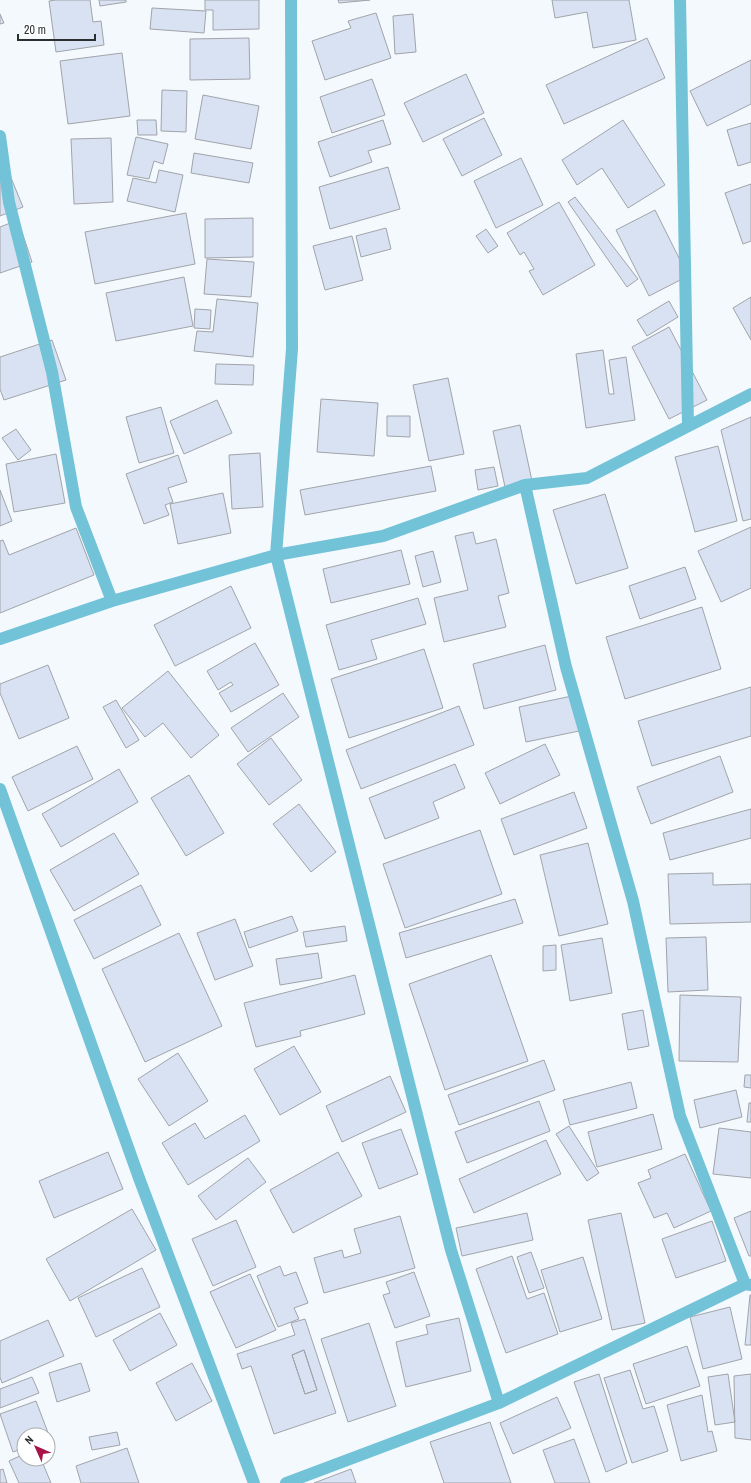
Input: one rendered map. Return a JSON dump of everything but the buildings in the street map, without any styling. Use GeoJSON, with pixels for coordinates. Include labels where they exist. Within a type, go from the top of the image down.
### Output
{"type":"FeatureCollection","features":[{"type":"Feature","properties":{"kind":"street"},"geometry":{"type":"LineString","coordinates":[[291,0],[292,349],[276,555],[451,1250],[499,1403]]}},
{"type":"Feature","properties":{"kind":"street"},"geometry":{"type":"LineString","coordinates":[[680,0],[688,426]]}},
{"type":"Feature","properties":{"kind":"street"},"geometry":{"type":"LineString","coordinates":[[0,136],[9,202],[52,372],[76,507],[112,601]]}},
{"type":"Feature","properties":{"kind":"street"},"geometry":{"type":"LineString","coordinates":[[0,639],[112,601],[276,555],[383,536],[525,485],[587,478],[751,394]]}},
{"type":"Feature","properties":{"kind":"street"},"geometry":{"type":"LineString","coordinates":[[286,1483],[499,1403],[748,1284],[680,1116],[633,901],[566,667],[525,485]]}},
{"type":"Feature","properties":{"kind":"street"},"geometry":{"type":"LineString","coordinates":[[0,789],[139,1178],[254,1483]]}}]}
